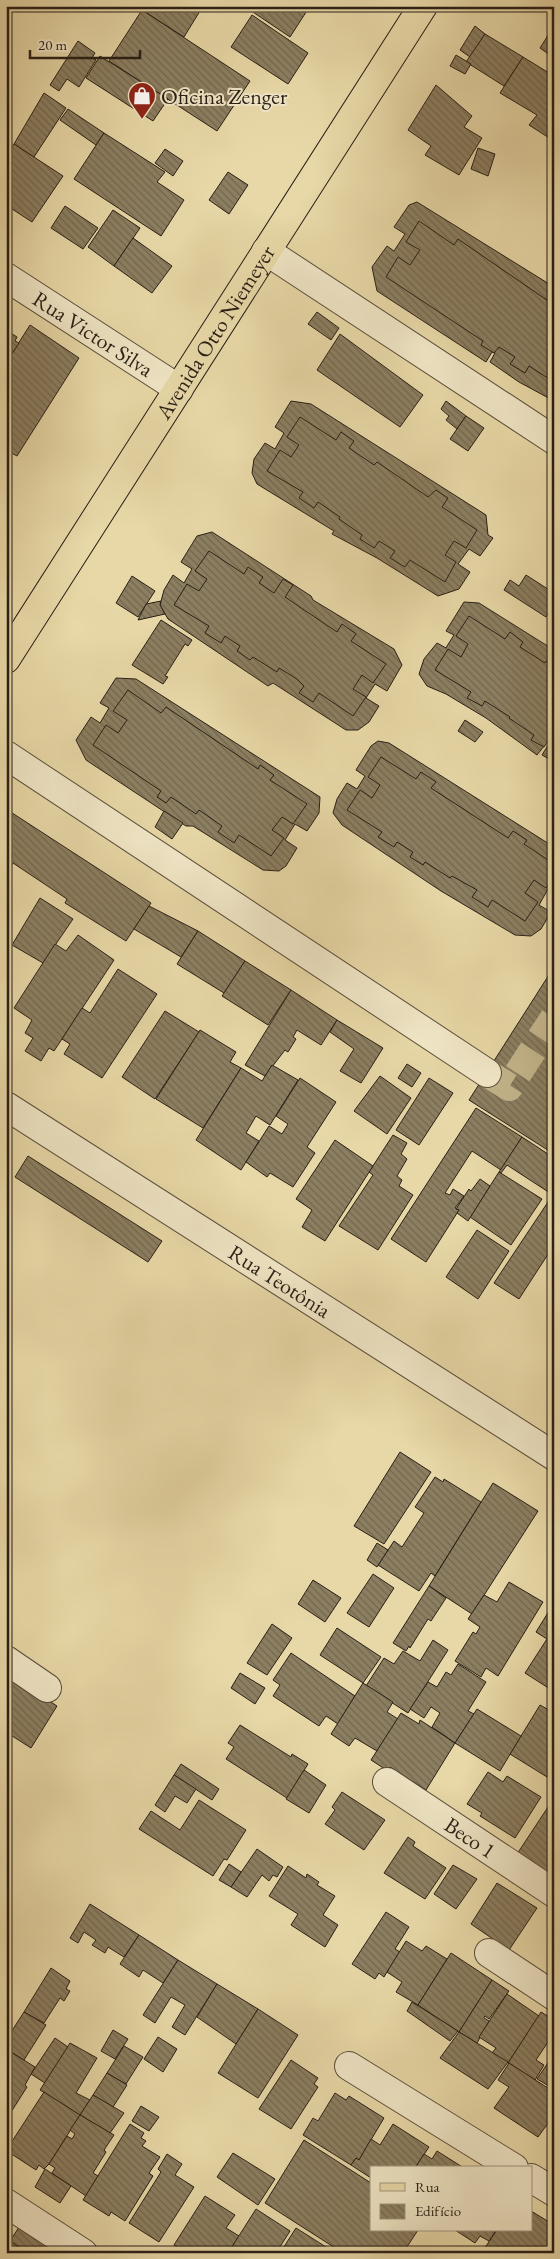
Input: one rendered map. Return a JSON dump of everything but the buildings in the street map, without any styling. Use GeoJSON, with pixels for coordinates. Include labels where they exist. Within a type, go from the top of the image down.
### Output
{"type":"FeatureCollection","features":[{"type":"Feature","properties":{"kind":"main road","name":"Avenida Otto Niemeyer"},"geometry":{"type":"LineString","coordinates":[[6,659],[423,6]]}},
{"type":"Feature","properties":{"kind":"street"},"geometry":{"type":"LineString","coordinates":[[266,251],[554,440]]}},
{"type":"Feature","properties":{"kind":"street","name":"Rua Victor Silva"},"geometry":{"type":"LineString","coordinates":[[6,277],[179,389]]}},
{"type":"Feature","properties":{"kind":"street"},"geometry":{"type":"LineString","coordinates":[[6,755],[487,1073]]}},
{"type":"Feature","properties":{"kind":"street","name":"Rua Teotônia"},"geometry":{"type":"LineString","coordinates":[[7,1109],[554,1456]]}},
{"type":"Feature","properties":{"kind":"street"},"geometry":{"type":"LineString","coordinates":[[6,1660],[47,1688]]}},
{"type":"Feature","properties":{"kind":"street","name":"Beco 1"},"geometry":{"type":"LineString","coordinates":[[387,1782],[554,1892]]}},
{"type":"Feature","properties":{"kind":"street"},"geometry":{"type":"LineString","coordinates":[[488,1953],[554,1996]]}},
{"type":"Feature","properties":{"kind":"street"},"geometry":{"type":"LineString","coordinates":[[349,2066],[511,2166]]}},
{"type":"Feature","properties":{"kind":"street"},"geometry":{"type":"LineString","coordinates":[[532,2179],[554,2192]]}},
{"type":"Feature","properties":{"kind":"street"},"geometry":{"type":"LineString","coordinates":[[6,2204],[83,2253]]}},
{"type":"Feature","properties":{"kind":"tunnel"},"geometry":{"type":"LineString","coordinates":[[487,1073],[509,1087],[554,1018]]}},
{"type":"Feature","properties":{"kind":"place","name":"Oficina Zenger"},"geometry":{"type":"Point","coordinates":[142,120]}}]}
